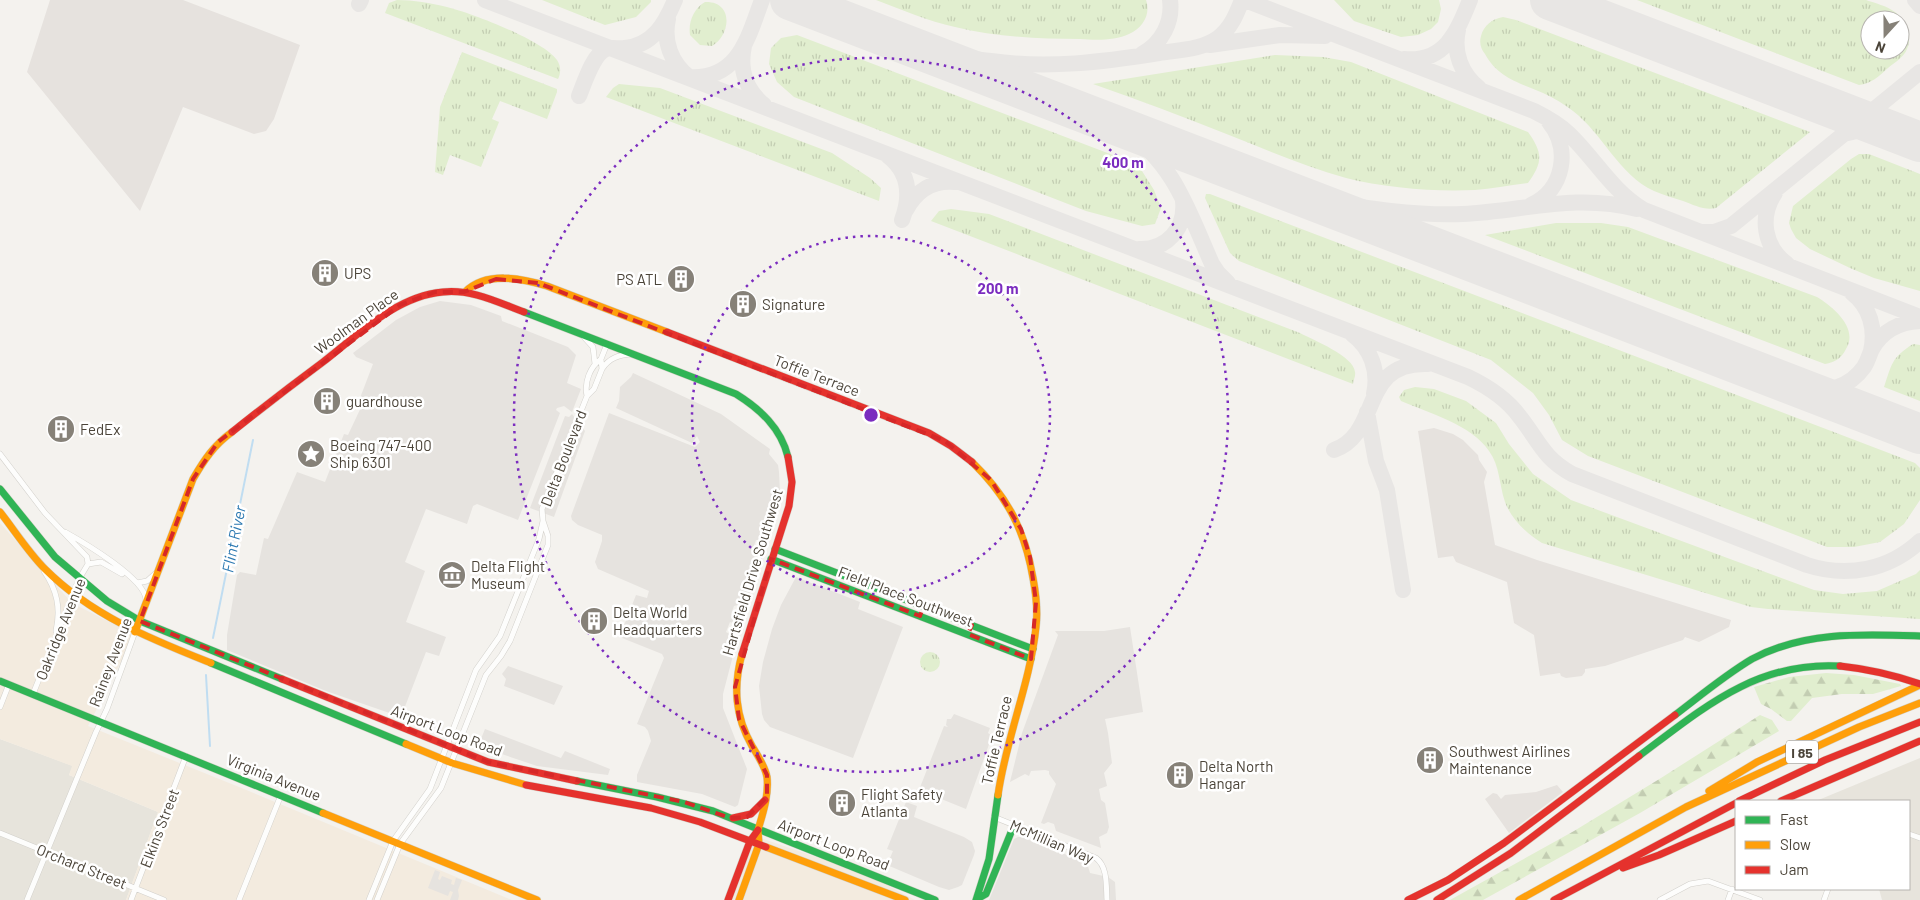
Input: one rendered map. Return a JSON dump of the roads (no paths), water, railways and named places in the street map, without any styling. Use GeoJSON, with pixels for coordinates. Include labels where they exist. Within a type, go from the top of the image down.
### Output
{"type":"FeatureCollection","features":[{"type":"Feature","properties":{"kind":"main road","name":"Toffie Terrace"},"geometry":{"type":"LineString","coordinates":[[465,292],[472,285],[496,278],[513,278],[538,283],[929,432],[967,456],[1002,493],[1021,528],[1030,557],[1037,615],[1031,659],[1006,752],[990,851],[976,900]]}},
{"type":"Feature","properties":{"kind":"main road","name":"Woolman Place"},"geometry":{"type":"LineString","coordinates":[[223,437],[400,305],[417,296],[435,292],[465,292],[494,300],[607,344]]}},
{"type":"Feature","properties":{"kind":"main road","name":"Hartsfield Drive Southwest"},"geometry":{"type":"LineString","coordinates":[[607,344],[747,399],[767,417],[777,431],[790,458],[792,485],[787,513],[774,549],[738,669],[735,688],[739,719],[767,775],[766,797]]}},
{"type":"Feature","properties":{"kind":"main road","name":"Rainey Avenue"},"geometry":{"type":"LineString","coordinates":[[135,632],[196,472],[208,453],[223,437]]}},
{"type":"Feature","properties":{"kind":"main road","name":"Airport Loop Road"},"geometry":{"type":"LineString","coordinates":[[0,489],[55,558],[106,601],[140,621],[457,750],[518,770],[684,802],[730,818],[935,900]]}},
{"type":"Feature","properties":{"kind":"main road","name":"Airport Loop Road"},"geometry":{"type":"LineString","coordinates":[[0,512],[35,558],[74,594],[135,632],[482,773],[525,784],[672,813],[905,900]]}},
{"type":"Feature","properties":{"kind":"main road","name":"Field Place Southwest"},"geometry":{"type":"LineString","coordinates":[[774,549],[1033,649]]}},
{"type":"Feature","properties":{"kind":"main road","name":"Field Place Southwest"},"geometry":{"type":"LineString","coordinates":[[771,559],[1031,659]]}},
{"type":"Feature","properties":{"kind":"main road"},"geometry":{"type":"LineString","coordinates":[[859,592],[862,583]]}},
{"type":"Feature","properties":{"kind":"main road"},"geometry":{"type":"LineString","coordinates":[[920,616],[923,607]]}},
{"type":"Feature","properties":{"kind":"main road"},"geometry":{"type":"LineString","coordinates":[[968,634],[972,625]]}},
{"type":"Feature","properties":{"kind":"main road"},"geometry":{"type":"LineString","coordinates":[[1408,900],[1448,880],[1504,844],[1730,672],[1761,654],[1798,640],[1831,634],[1920,636]]}},
{"type":"Feature","properties":{"kind":"main road"},"geometry":{"type":"LineString","coordinates":[[1437,900],[1511,853],[1710,703],[1744,684],[1786,669],[1821,665],[1855,666],[1900,676],[1920,684]]}},
{"type":"Feature","properties":{"kind":"main road","name":"Virginia Avenue"},"geometry":{"type":"LineString","coordinates":[[0,681],[537,900]]}},
{"type":"Feature","properties":{"kind":"main road"},"geometry":{"type":"LineString","coordinates":[[1686,807],[1757,762],[1920,684]]}},
{"type":"Feature","properties":{"kind":"main road","name":"I 85"},"geometry":{"type":"LineString","coordinates":[[1519,900],[1686,807],[1859,727],[1920,703]]}},
{"type":"Feature","properties":{"kind":"main road","name":"I 85"},"geometry":{"type":"LineString","coordinates":[[1742,800],[1825,760],[1920,722]]}},
{"type":"Feature","properties":{"kind":"main road"},"geometry":{"type":"LineString","coordinates":[[1783,800],[1920,741]]}},
{"type":"Feature","properties":{"kind":"main road"},"geometry":{"type":"LineString","coordinates":[[730,818],[747,817],[755,812],[766,797]]}},
{"type":"Feature","properties":{"kind":"main road"},"geometry":{"type":"LineString","coordinates":[[739,900],[759,844],[758,830],[766,797]]}},
{"type":"Feature","properties":{"kind":"main road","name":"I 85"},"geometry":{"type":"LineString","coordinates":[[1554,900],[1735,804]]}},
{"type":"Feature","properties":{"kind":"main road"},"geometry":{"type":"LineString","coordinates":[[1611,870],[1659,855],[1735,821]]}},
{"type":"Feature","properties":{"kind":"main road"},"geometry":{"type":"LineString","coordinates":[[976,900],[986,894],[1014,825]]}},
{"type":"Feature","properties":{"kind":"main road"},"geometry":{"type":"LineString","coordinates":[[728,900],[750,841],[758,830]]}},
{"type":"Feature","properties":{"kind":"street"},"geometry":{"type":"LineString","coordinates":[[581,333],[593,347],[595,364]]}},
{"type":"Feature","properties":{"kind":"street","name":"Delta Boulevard"},"geometry":{"type":"LineString","coordinates":[[396,842],[430,789],[476,670],[500,636],[512,608],[539,539],[542,509],[587,396],[594,389],[602,369],[601,359],[607,344]]}},
{"type":"Feature","properties":{"kind":"street"},"geometry":{"type":"LineString","coordinates":[[602,369],[606,362],[615,357],[634,354]]}},
{"type":"Feature","properties":{"kind":"street","name":"Delta Boulevard"},"geometry":{"type":"LineString","coordinates":[[587,396],[585,385],[595,364],[601,359]]}},
{"type":"Feature","properties":{"kind":"street"},"geometry":{"type":"LineString","coordinates":[[0,454],[24,487],[87,557],[88,564],[101,562],[137,582],[147,581],[159,570]]}},
{"type":"Feature","properties":{"kind":"street","name":"Delta Boulevard"},"geometry":{"type":"LineString","coordinates":[[396,842],[434,800],[441,788],[486,675],[510,641],[548,545],[548,536],[542,521]]}},
{"type":"Feature","properties":{"kind":"street"},"geometry":{"type":"LineString","coordinates":[[60,529],[96,550],[137,582],[146,597],[145,607]]}},
{"type":"Feature","properties":{"kind":"street","name":"Airport Loop Road"},"geometry":{"type":"LineString","coordinates":[[35,558],[51,581],[58,600],[59,620],[54,644]]}},
{"type":"Feature","properties":{"kind":"street","name":"Oakridge Avenue"},"geometry":{"type":"LineString","coordinates":[[34,694],[79,580],[88,564]]}},
{"type":"Feature","properties":{"kind":"street","name":"Rainey Avenue"},"geometry":{"type":"LineString","coordinates":[[27,900],[107,709],[135,632]]}},
{"type":"Feature","properties":{"kind":"street"},"geometry":{"type":"LineString","coordinates":[[0,707],[9,684]]}},
{"type":"Feature","properties":{"kind":"street","name":"Elkins Street"},"geometry":{"type":"LineString","coordinates":[[131,900],[186,756]]}},
{"type":"Feature","properties":{"kind":"street"},"geometry":{"type":"LineString","coordinates":[[239,900],[281,795]]}},
{"type":"Feature","properties":{"kind":"street","name":"McMillian Way"},"geometry":{"type":"LineString","coordinates":[[994,818],[1099,860],[1105,870],[1107,900]]}},
{"type":"Feature","properties":{"kind":"street","name":"Orchard Street"},"geometry":{"type":"LineString","coordinates":[[0,833],[164,900]]}},
{"type":"Feature","properties":{"kind":"street"},"geometry":{"type":"LineString","coordinates":[[369,900],[396,842]]}},
{"type":"Feature","properties":{"kind":"street"},"geometry":{"type":"LineString","coordinates":[[376,900],[396,842]]}},
{"type":"Feature","properties":{"kind":"street"},"geometry":{"type":"LineString","coordinates":[[1660,900],[1690,884],[1700,881],[1715,882],[1760,900]]}},
{"type":"Feature","properties":{"kind":"street"},"geometry":{"type":"LineString","coordinates":[[1728,900],[1732,889]]}},
{"type":"Feature","properties":{"kind":"waterway","name":"Flint River"},"geometry":{"type":"LineString","coordinates":[[213,638],[253,440]]}},
{"type":"Feature","properties":{"kind":"waterway","name":"Flint River"},"geometry":{"type":"LineString","coordinates":[[206,675],[210,746]]}},
{"type":"Feature","properties":{"kind":"place","name":"UPS"},"geometry":{"type":"Point","coordinates":[325,273]}},
{"type":"Feature","properties":{"kind":"place","name":"PS ATL"},"geometry":{"type":"Point","coordinates":[681,279]}},
{"type":"Feature","properties":{"kind":"place","name":"Signature"},"geometry":{"type":"Point","coordinates":[743,304]}},
{"type":"Feature","properties":{"kind":"place","name":"guardhouse"},"geometry":{"type":"Point","coordinates":[327,401]}},
{"type":"Feature","properties":{"kind":"place","name":"FedEx"},"geometry":{"type":"Point","coordinates":[61,429]}},
{"type":"Feature","properties":{"kind":"place","name":"Boeing 747-400 Ship 6301"},"geometry":{"type":"Point","coordinates":[311,454]}},
{"type":"Feature","properties":{"kind":"place","name":"Delta Flight Museum"},"geometry":{"type":"Point","coordinates":[452,575]}},
{"type":"Feature","properties":{"kind":"place","name":"Delta World Headquarters"},"geometry":{"type":"Point","coordinates":[594,621]}},
{"type":"Feature","properties":{"kind":"place","name":"Southwest Airlines Maintenance"},"geometry":{"type":"Point","coordinates":[1430,760]}},
{"type":"Feature","properties":{"kind":"place","name":"Delta North Hangar"},"geometry":{"type":"Point","coordinates":[1180,775]}},
{"type":"Feature","properties":{"kind":"place","name":"Flight Safety Atlanta"},"geometry":{"type":"Point","coordinates":[842,803]}}]}
